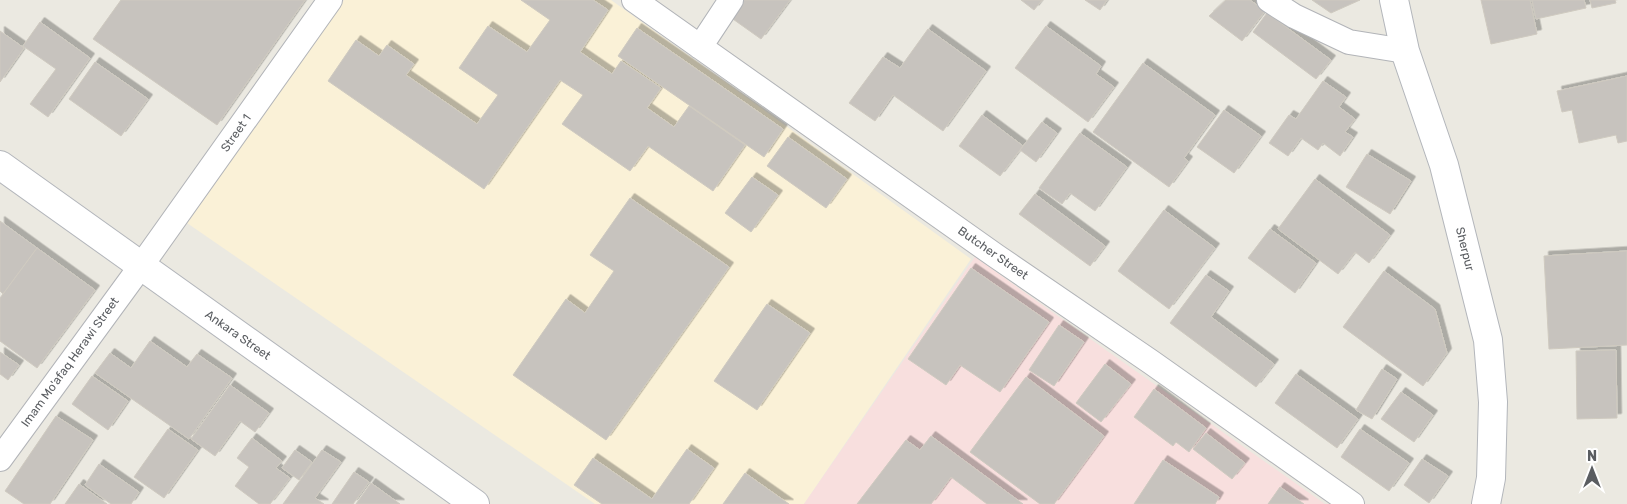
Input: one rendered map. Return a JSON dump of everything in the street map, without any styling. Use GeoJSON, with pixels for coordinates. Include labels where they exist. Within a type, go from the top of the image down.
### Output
{"type":"FeatureCollection","features":[{"type":"Feature","properties":{"kind":"main road","name":"Sherpur"},"geometry":{"type":"LineString","coordinates":[[1394,0],[1405,51],[1444,164],[1488,340],[1493,402],[1491,478],[1486,504]]}},
{"type":"Feature","properties":{"kind":"main road","name":"Ankara Street"},"geometry":{"type":"LineString","coordinates":[[0,165],[475,504]]}},
{"type":"Feature","properties":{"kind":"street","name":"Street 1"},"geometry":{"type":"LineString","coordinates":[[141,266],[330,0]]}},
{"type":"Feature","properties":{"kind":"street","name":"Butcher Street"},"geometry":{"type":"LineString","coordinates":[[634,0],[996,256],[1151,362],[1352,504]]}},
{"type":"Feature","properties":{"kind":"street"},"geometry":{"type":"LineString","coordinates":[[700,47],[731,0]]}},
{"type":"Feature","properties":{"kind":"street"},"geometry":{"type":"LineString","coordinates":[[1269,0],[1294,16],[1349,42],[1405,51]]}},
{"type":"Feature","properties":{"kind":"street","name":"Imam Mo'afaq Herawi Street"},"geometry":{"type":"LineString","coordinates":[[0,459],[141,266]]}},
{"type":"Feature","properties":{"kind":"shaded area"},"geometry":{"type":"Polygon","coordinates":[[[344,0],[611,0],[971,259],[804,504],[595,504],[187,223],[344,0]]]}},
{"type":"Feature","properties":{"kind":"shaded area"},"geometry":{"type":"Polygon","coordinates":[[[975,257],[1103,348],[1325,504],[804,504],[975,257]]]}},
{"type":"Feature","properties":{"kind":"building"},"geometry":{"type":"Polygon","coordinates":[[[121,0],[305,0],[217,125],[93,39],[121,0]]]}},
{"type":"Feature","properties":{"kind":"building"},"geometry":{"type":"Polygon","coordinates":[[[521,0],[593,0],[608,10],[580,52],[612,74],[621,61],[661,88],[647,108],[674,127],[689,106],[745,145],[713,191],[648,146],[630,171],[562,124],[583,95],[560,80],[484,189],[328,81],[356,40],[379,56],[387,45],[414,64],[406,75],[477,124],[498,95],[459,68],[488,26],[527,52],[550,20],[521,0]]]}},
{"type":"Feature","properties":{"kind":"building"},"geometry":{"type":"Polygon","coordinates":[[[743,0],[790,0],[761,39],[730,17],[743,0]]]}},
{"type":"Feature","properties":{"kind":"building"},"geometry":{"type":"Polygon","coordinates":[[[1021,0],[1042,0],[1034,10],[1021,0]]]}},
{"type":"Feature","properties":{"kind":"building"},"geometry":{"type":"Polygon","coordinates":[[[1085,0],[1107,0],[1100,10],[1085,0]]]}},
{"type":"Feature","properties":{"kind":"building"},"geometry":{"type":"Polygon","coordinates":[[[1226,0],[1250,0],[1265,11],[1242,41],[1209,16],[1226,0]]]}},
{"type":"Feature","properties":{"kind":"building"},"geometry":{"type":"Polygon","coordinates":[[[1312,0],[1360,0],[1331,13],[1312,0]]]}},
{"type":"Feature","properties":{"kind":"building"},"geometry":{"type":"Polygon","coordinates":[[[1481,0],[1530,0],[1537,34],[1491,44],[1481,0]]]}},
{"type":"Feature","properties":{"kind":"building"},"geometry":{"type":"Polygon","coordinates":[[[1532,0],[1584,0],[1586,8],[1536,19],[1532,0]]]}},
{"type":"Feature","properties":{"kind":"building"},"geometry":{"type":"Polygon","coordinates":[[[1590,0],[1615,0],[1616,3],[1592,8],[1590,0]]]}},
{"type":"Feature","properties":{"kind":"building"},"geometry":{"type":"Polygon","coordinates":[[[1267,13],[1331,60],[1316,79],[1253,32],[1267,13]]]}},
{"type":"Feature","properties":{"kind":"building"},"geometry":{"type":"Polygon","coordinates":[[[40,22],[90,58],[48,117],[30,104],[56,69],[23,46],[40,22]]]}},
{"type":"Feature","properties":{"kind":"building"},"geometry":{"type":"Polygon","coordinates":[[[1046,26],[1101,66],[1096,74],[1114,87],[1088,122],[1015,68],[1046,26]]]}},
{"type":"Feature","properties":{"kind":"building"},"geometry":{"type":"Polygon","coordinates":[[[637,28],[783,129],[764,157],[618,56],[637,28]]]}},
{"type":"Feature","properties":{"kind":"building"},"geometry":{"type":"Polygon","coordinates":[[[928,29],[986,71],[943,131],[893,95],[875,121],[849,103],[883,57],[900,68],[928,29]]]}},
{"type":"Feature","properties":{"kind":"building"},"geometry":{"type":"Polygon","coordinates":[[[0,31],[24,48],[0,82],[0,31]]]}},
{"type":"Feature","properties":{"kind":"building"},"geometry":{"type":"Polygon","coordinates":[[[95,62],[148,99],[121,136],[69,99],[95,62]]]}},
{"type":"Feature","properties":{"kind":"building"},"geometry":{"type":"Polygon","coordinates":[[[1143,63],[1215,115],[1184,158],[1188,161],[1169,187],[1093,132],[1143,63]]]}},
{"type":"Feature","properties":{"kind":"building"},"geometry":{"type":"Polygon","coordinates":[[[1627,76],[1627,141],[1618,143],[1616,135],[1579,143],[1572,110],[1562,112],[1557,91],[1627,76]]]}},
{"type":"Feature","properties":{"kind":"building"},"geometry":{"type":"Polygon","coordinates":[[[1323,81],[1346,97],[1339,107],[1355,119],[1345,132],[1353,137],[1340,156],[1323,143],[1318,150],[1301,138],[1288,156],[1269,143],[1289,115],[1296,119],[1323,81]]]}},
{"type":"Feature","properties":{"kind":"building"},"geometry":{"type":"Polygon","coordinates":[[[1224,110],[1261,136],[1234,173],[1197,147],[1224,110]]]}},
{"type":"Feature","properties":{"kind":"building"},"geometry":{"type":"Polygon","coordinates":[[[982,115],[1023,146],[1000,176],[959,146],[982,115]]]}},
{"type":"Feature","properties":{"kind":"building"},"geometry":{"type":"Polygon","coordinates":[[[1042,122],[1057,133],[1036,162],[1020,150],[1042,122]]]}},
{"type":"Feature","properties":{"kind":"building"},"geometry":{"type":"Polygon","coordinates":[[[1080,133],[1127,167],[1095,211],[1070,193],[1062,204],[1039,188],[1080,133]]]}},
{"type":"Feature","properties":{"kind":"building"},"geometry":{"type":"Polygon","coordinates":[[[788,137],[847,179],[826,208],[767,166],[788,137]]]}},
{"type":"Feature","properties":{"kind":"building"},"geometry":{"type":"Polygon","coordinates":[[[1367,154],[1411,181],[1390,214],[1346,187],[1367,154]]]}},
{"type":"Feature","properties":{"kind":"building"},"geometry":{"type":"Polygon","coordinates":[[[752,177],[778,195],[751,232],[725,213],[752,177]]]}},
{"type":"Feature","properties":{"kind":"building"},"geometry":{"type":"Polygon","coordinates":[[[1315,179],[1390,235],[1369,263],[1355,252],[1338,274],[1278,229],[1315,179]]]}},
{"type":"Feature","properties":{"kind":"building"},"geometry":{"type":"Polygon","coordinates":[[[1035,194],[1105,246],[1090,266],[1019,214],[1035,194]]]}},
{"type":"Feature","properties":{"kind":"building"},"geometry":{"type":"Polygon","coordinates":[[[630,198],[729,267],[606,440],[513,375],[566,299],[585,313],[614,271],[590,255],[630,198]]]}},
{"type":"Feature","properties":{"kind":"building"},"geometry":{"type":"Polygon","coordinates":[[[1164,210],[1215,248],[1169,309],[1118,271],[1164,210]]]}},
{"type":"Feature","properties":{"kind":"building"},"geometry":{"type":"Polygon","coordinates":[[[0,221],[37,248],[3,294],[0,291],[0,221]]]}},
{"type":"Feature","properties":{"kind":"building"},"geometry":{"type":"Polygon","coordinates":[[[1270,229],[1316,263],[1295,293],[1248,258],[1270,229]]]}},
{"type":"Feature","properties":{"kind":"building"},"geometry":{"type":"Polygon","coordinates":[[[37,248],[95,290],[37,368],[0,341],[0,298],[37,248]]]}},
{"type":"Feature","properties":{"kind":"building"},"geometry":{"type":"Polygon","coordinates":[[[1627,251],[1627,345],[1549,349],[1544,256],[1627,251]]]}},
{"type":"Feature","properties":{"kind":"building"},"geometry":{"type":"Polygon","coordinates":[[[971,268],[1049,322],[1000,392],[960,365],[946,385],[908,359],[971,268]]]}},
{"type":"Feature","properties":{"kind":"building"},"geometry":{"type":"Polygon","coordinates":[[[1384,271],[1435,309],[1447,353],[1423,386],[1343,327],[1384,271]]]}},
{"type":"Feature","properties":{"kind":"building"},"geometry":{"type":"Polygon","coordinates":[[[1206,275],[1229,291],[1211,317],[1274,364],[1256,387],[1170,323],[1206,275]]]}},
{"type":"Feature","properties":{"kind":"building"},"geometry":{"type":"Polygon","coordinates":[[[767,304],[810,333],[757,410],[714,381],[767,304]]]}},
{"type":"Feature","properties":{"kind":"building"},"geometry":{"type":"Polygon","coordinates":[[[1059,325],[1084,342],[1054,386],[1029,370],[1059,325]]]}},
{"type":"Feature","properties":{"kind":"building"},"geometry":{"type":"Polygon","coordinates":[[[150,341],[187,367],[197,354],[232,378],[189,439],[95,373],[110,353],[131,368],[150,341]]]}},
{"type":"Feature","properties":{"kind":"building"},"geometry":{"type":"Polygon","coordinates":[[[1616,350],[1617,418],[1577,419],[1576,351],[1616,350]]]}},
{"type":"Feature","properties":{"kind":"building"},"geometry":{"type":"Polygon","coordinates":[[[0,352],[19,365],[8,380],[0,374],[0,352]]]}},
{"type":"Feature","properties":{"kind":"building"},"geometry":{"type":"Polygon","coordinates":[[[1105,364],[1131,384],[1101,422],[1076,403],[1105,364]]]}},
{"type":"Feature","properties":{"kind":"building"},"geometry":{"type":"Polygon","coordinates":[[[1382,369],[1397,379],[1372,419],[1356,410],[1382,369]]]}},
{"type":"Feature","properties":{"kind":"building"},"geometry":{"type":"Polygon","coordinates":[[[1296,374],[1358,419],[1337,448],[1275,403],[1296,374]]]}},
{"type":"Feature","properties":{"kind":"building"},"geometry":{"type":"Polygon","coordinates":[[[92,376],[128,401],[108,430],[72,404],[92,376]]]}},
{"type":"Feature","properties":{"kind":"building"},"geometry":{"type":"Polygon","coordinates":[[[1026,377],[1104,436],[1054,504],[1040,504],[970,452],[1026,377]]]}},
{"type":"Feature","properties":{"kind":"building"},"geometry":{"type":"Polygon","coordinates":[[[230,385],[269,413],[255,432],[240,421],[215,456],[191,439],[230,385]]]}},
{"type":"Feature","properties":{"kind":"building"},"geometry":{"type":"Polygon","coordinates":[[[1154,389],[1206,428],[1189,452],[1176,442],[1173,446],[1134,417],[1154,389]]]}},
{"type":"Feature","properties":{"kind":"building"},"geometry":{"type":"Polygon","coordinates":[[[1401,392],[1433,415],[1414,442],[1381,419],[1401,392]]]}},
{"type":"Feature","properties":{"kind":"building"},"geometry":{"type":"Polygon","coordinates":[[[56,416],[93,440],[50,504],[24,504],[5,491],[56,416]]]}},
{"type":"Feature","properties":{"kind":"building"},"geometry":{"type":"Polygon","coordinates":[[[168,429],[198,450],[164,498],[134,477],[168,429]]]}},
{"type":"Feature","properties":{"kind":"building"},"geometry":{"type":"Polygon","coordinates":[[[1360,429],[1409,463],[1389,491],[1341,457],[1360,429]]]}},
{"type":"Feature","properties":{"kind":"building"},"geometry":{"type":"Polygon","coordinates":[[[1206,433],[1245,463],[1232,479],[1193,449],[1206,433]]]}},
{"type":"Feature","properties":{"kind":"building"},"geometry":{"type":"Polygon","coordinates":[[[931,436],[1023,504],[987,504],[951,477],[931,504],[857,504],[906,440],[920,450],[931,436]]]}},
{"type":"Feature","properties":{"kind":"building"},"geometry":{"type":"Polygon","coordinates":[[[252,438],[282,461],[276,468],[290,478],[270,504],[259,504],[235,486],[249,467],[237,458],[252,438]]]}},
{"type":"Feature","properties":{"kind":"building"},"geometry":{"type":"Polygon","coordinates":[[[687,449],[714,468],[689,504],[602,504],[574,485],[593,458],[652,499],[687,449]]]}},
{"type":"Feature","properties":{"kind":"building"},"geometry":{"type":"Polygon","coordinates":[[[295,450],[312,462],[299,480],[282,468],[295,450]]]}},
{"type":"Feature","properties":{"kind":"building"},"geometry":{"type":"Polygon","coordinates":[[[322,450],[341,462],[315,498],[324,504],[283,504],[322,450]]]}},
{"type":"Feature","properties":{"kind":"building"},"geometry":{"type":"Polygon","coordinates":[[[1422,459],[1448,476],[1429,503],[1404,485],[1422,459]]]}},
{"type":"Feature","properties":{"kind":"building"},"geometry":{"type":"Polygon","coordinates":[[[1163,460],[1219,497],[1215,504],[1134,504],[1163,460]]]}},
{"type":"Feature","properties":{"kind":"building"},"geometry":{"type":"Polygon","coordinates":[[[99,464],[139,492],[131,504],[111,504],[85,485],[99,464]]]}},
{"type":"Feature","properties":{"kind":"building"},"geometry":{"type":"Polygon","coordinates":[[[354,472],[369,482],[353,504],[332,504],[354,472]]]}},
{"type":"Feature","properties":{"kind":"building"},"geometry":{"type":"Polygon","coordinates":[[[745,473],[789,504],[723,504],[745,473]]]}},
{"type":"Feature","properties":{"kind":"building"},"geometry":{"type":"Polygon","coordinates":[[[371,483],[400,504],[356,504],[371,483]]]}},
{"type":"Feature","properties":{"kind":"building"},"geometry":{"type":"Polygon","coordinates":[[[79,484],[107,504],[65,504],[79,484]]]}},
{"type":"Feature","properties":{"kind":"building"},"geometry":{"type":"Polygon","coordinates":[[[1280,487],[1304,504],[1268,504],[1280,487]]]}}]}
